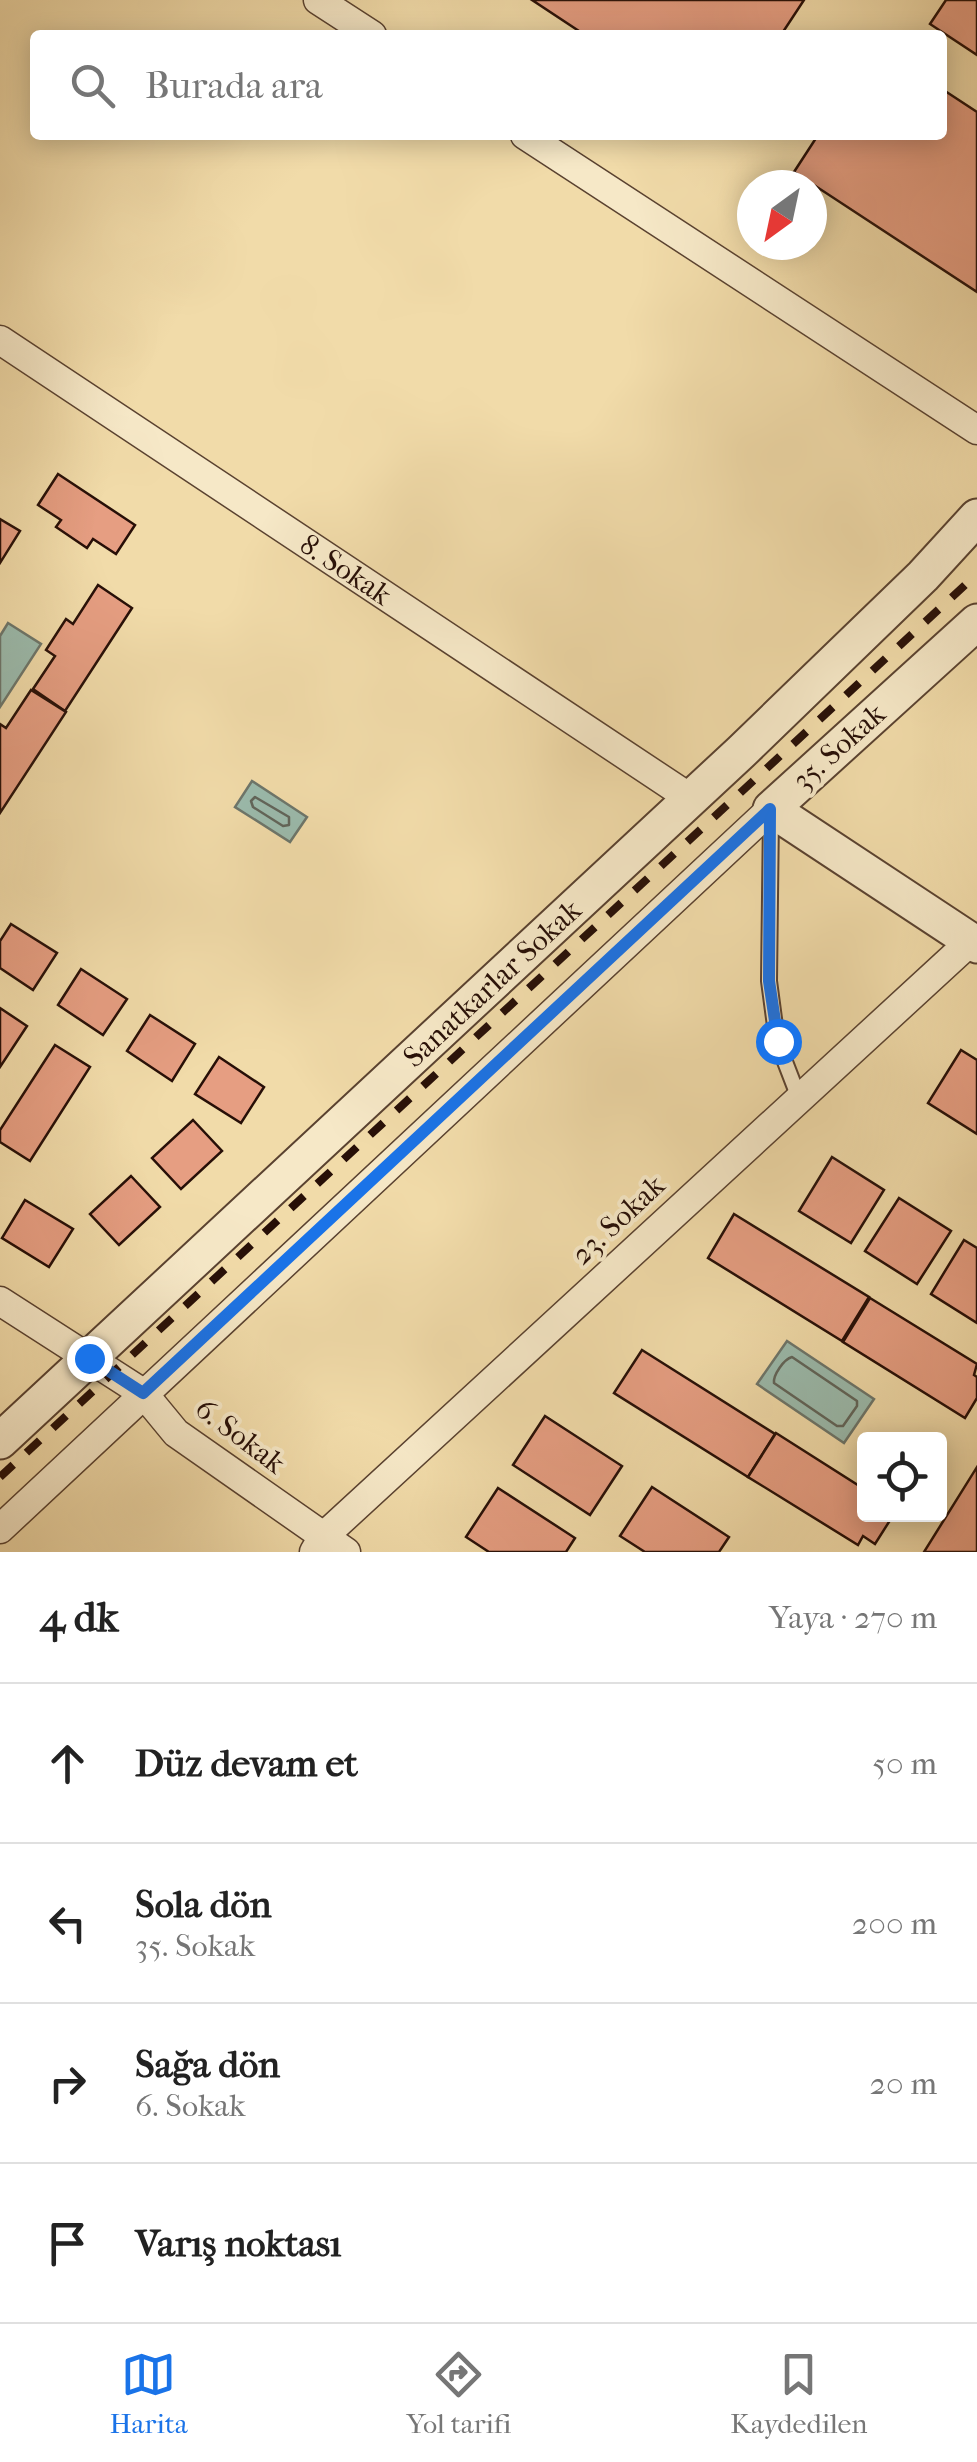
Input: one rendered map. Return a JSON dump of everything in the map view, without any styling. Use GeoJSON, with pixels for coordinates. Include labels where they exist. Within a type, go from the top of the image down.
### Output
{"type":"FeatureCollection","features":[{"type":"Feature","properties":{"kind":"street"},"geometry":{"type":"LineString","coordinates":[[318,0],[364,30]]}},
{"type":"Feature","properties":{"kind":"street"},"geometry":{"type":"LineString","coordinates":[[534,140],[977,430]]}},
{"type":"Feature","properties":{"kind":"street","name":"8. Sokak"},"geometry":{"type":"LineString","coordinates":[[0,340],[690,798]]}},
{"type":"Feature","properties":{"kind":"street","name":"Sanatkarlar Sokak"},"geometry":{"type":"LineString","coordinates":[[0,1441],[741,752],[923,576],[977,517]]}},
{"type":"Feature","properties":{"kind":"street","name":"35. Sokak"},"geometry":{"type":"LineString","coordinates":[[0,1529],[770,809],[977,622]]}},
{"type":"Feature","properties":{"kind":"street"},"geometry":{"type":"LineString","coordinates":[[770,809],[974,943]]}},
{"type":"Feature","properties":{"kind":"street","name":"23. Sokak"},"geometry":{"type":"LineString","coordinates":[[328,1547],[799,1098],[974,943]]}},
{"type":"Feature","properties":{"kind":"street","name":"6. Sokak"},"geometry":{"type":"LineString","coordinates":[[0,1301],[143,1393],[176,1433],[328,1547]]}},
{"type":"Feature","properties":{"kind":"lane"},"geometry":{"type":"LineString","coordinates":[[770,809],[769,981],[778,1041],[799,1098]]}},
{"type":"Feature","properties":{"kind":"water"},"geometry":{"type":"Polygon","coordinates":[[[8,623],[41,644],[0,707],[0,636],[8,623]]]}},
{"type":"Feature","properties":{"kind":"water"},"geometry":{"type":"Polygon","coordinates":[[[252,781],[307,817],[290,842],[235,807],[252,781]]]}},
{"type":"Feature","properties":{"kind":"water"},"geometry":{"type":"Polygon","coordinates":[[[787,1341],[874,1399],[844,1443],[757,1384],[787,1341]]]}},
{"type":"Feature","properties":{"kind":"building"},"geometry":{"type":"Polygon","coordinates":[[[532,0],[804,0],[784,30],[577,30],[532,0]]]}},
{"type":"Feature","properties":{"kind":"building"},"geometry":{"type":"Polygon","coordinates":[[[946,0],[977,0],[977,55],[947,35],[947,30],[930,24],[946,0]]]}},
{"type":"Feature","properties":{"kind":"building"},"geometry":{"type":"Polygon","coordinates":[[[947,92],[977,112],[977,292],[827,194],[827,170],[795,170],[815,140],[947,140],[947,92]]]}},
{"type":"Feature","properties":{"kind":"building"},"geometry":{"type":"Polygon","coordinates":[[[58,474],[135,525],[116,554],[93,539],[87,548],[56,527],[61,520],[38,505],[58,474]]]}},
{"type":"Feature","properties":{"kind":"building"},"geometry":{"type":"Polygon","coordinates":[[[0,519],[20,531],[0,563],[0,519]]]}},
{"type":"Feature","properties":{"kind":"building"},"geometry":{"type":"Polygon","coordinates":[[[98,585],[132,608],[65,711],[33,689],[55,656],[46,650],[66,619],[73,624],[98,585]]]}},
{"type":"Feature","properties":{"kind":"building"},"geometry":{"type":"Polygon","coordinates":[[[31,690],[66,712],[0,813],[0,724],[6,728],[31,690]]]}},
{"type":"Feature","properties":{"kind":"building"},"geometry":{"type":"Polygon","coordinates":[[[11,924],[57,953],[33,990],[0,968],[0,941],[11,924]]]}},
{"type":"Feature","properties":{"kind":"building"},"geometry":{"type":"Polygon","coordinates":[[[81,969],[127,999],[103,1035],[58,1005],[81,969]]]}},
{"type":"Feature","properties":{"kind":"building"},"geometry":{"type":"Polygon","coordinates":[[[0,1008],[27,1026],[0,1067],[0,1008]]]}},
{"type":"Feature","properties":{"kind":"building"},"geometry":{"type":"Polygon","coordinates":[[[150,1015],[195,1044],[172,1081],[127,1051],[150,1015]]]}},
{"type":"Feature","properties":{"kind":"building"},"geometry":{"type":"Polygon","coordinates":[[[55,1045],[90,1067],[30,1161],[0,1142],[0,1130],[55,1045]]]}},
{"type":"Feature","properties":{"kind":"building"},"geometry":{"type":"Polygon","coordinates":[[[961,1050],[977,1060],[977,1134],[928,1103],[961,1050]]]}},
{"type":"Feature","properties":{"kind":"building"},"geometry":{"type":"Polygon","coordinates":[[[219,1057],[264,1087],[241,1123],[195,1094],[219,1057]]]}},
{"type":"Feature","properties":{"kind":"building"},"geometry":{"type":"Polygon","coordinates":[[[193,1120],[222,1151],[181,1189],[152,1158],[193,1120]]]}},
{"type":"Feature","properties":{"kind":"building"},"geometry":{"type":"Polygon","coordinates":[[[832,1157],[884,1190],[851,1243],[799,1211],[832,1157]]]}},
{"type":"Feature","properties":{"kind":"building"},"geometry":{"type":"Polygon","coordinates":[[[131,1176],[160,1207],[119,1245],[90,1214],[131,1176]]]}},
{"type":"Feature","properties":{"kind":"building"},"geometry":{"type":"Polygon","coordinates":[[[899,1198],[951,1231],[917,1284],[865,1251],[899,1198]]]}},
{"type":"Feature","properties":{"kind":"building"},"geometry":{"type":"Polygon","coordinates":[[[25,1200],[73,1229],[49,1267],[2,1238],[25,1200]]]}},
{"type":"Feature","properties":{"kind":"building"},"geometry":{"type":"Polygon","coordinates":[[[734,1214],[869,1297],[842,1341],[708,1258],[734,1214]]]}},
{"type":"Feature","properties":{"kind":"building"},"geometry":{"type":"Polygon","coordinates":[[[964,1240],[977,1248],[977,1323],[931,1294],[964,1240]]]}},
{"type":"Feature","properties":{"kind":"building"},"geometry":{"type":"Polygon","coordinates":[[[870,1298],[977,1364],[977,1398],[965,1418],[843,1342],[870,1298]]]}},
{"type":"Feature","properties":{"kind":"building"},"geometry":{"type":"Polygon","coordinates":[[[642,1350],[775,1434],[748,1477],[614,1393],[642,1350]]]}},
{"type":"Feature","properties":{"kind":"building"},"geometry":{"type":"Polygon","coordinates":[[[545,1416],[622,1466],[590,1515],[513,1465],[545,1416]]]}},
{"type":"Feature","properties":{"kind":"building"},"geometry":{"type":"Polygon","coordinates":[[[776,1433],[857,1485],[857,1522],[889,1522],[875,1544],[863,1536],[858,1545],[748,1477],[776,1433]]]}},
{"type":"Feature","properties":{"kind":"building"},"geometry":{"type":"Polygon","coordinates":[[[977,1467],[977,1552],[924,1552],[943,1522],[947,1522],[947,1515],[977,1467]]]}},
{"type":"Feature","properties":{"kind":"building"},"geometry":{"type":"Polygon","coordinates":[[[652,1487],[729,1537],[719,1552],[645,1552],[620,1536],[652,1487]]]}},
{"type":"Feature","properties":{"kind":"building"},"geometry":{"type":"Polygon","coordinates":[[[498,1488],[575,1538],[566,1552],[489,1552],[466,1537],[498,1488]]]}},
{"type":"Feature","properties":{"kind":"railway"},"geometry":{"type":"LineString","coordinates":[[0,1477],[977,574]]}},
{"type":"Feature","properties":{"kind":"route"},"geometry":{"type":"LineString","coordinates":[[89,1358],[143,1393],[770,809],[769,981],[778,1041]]}}]}
